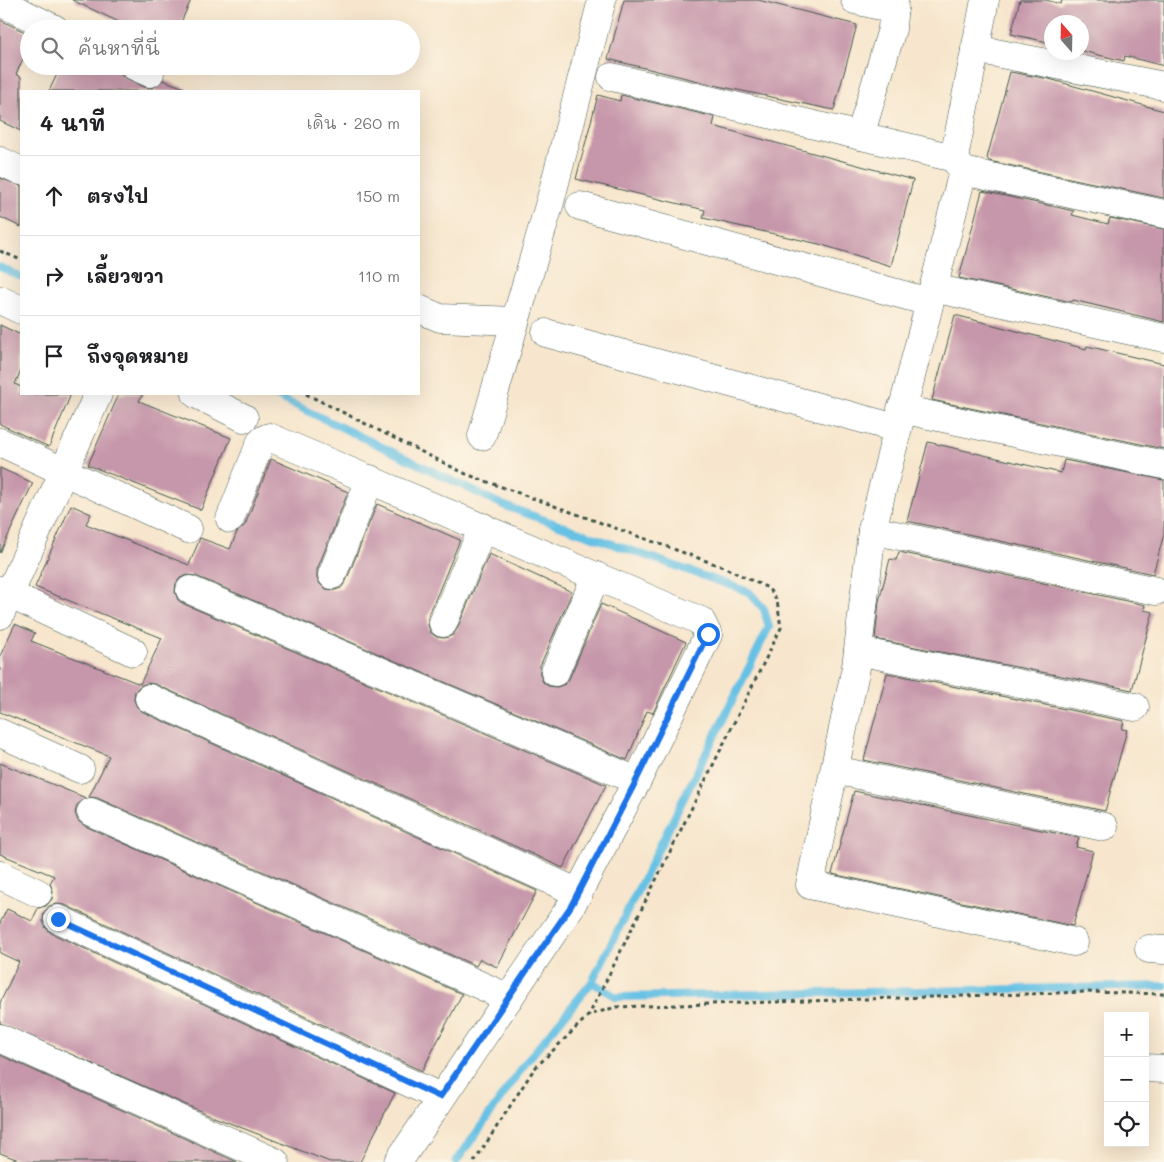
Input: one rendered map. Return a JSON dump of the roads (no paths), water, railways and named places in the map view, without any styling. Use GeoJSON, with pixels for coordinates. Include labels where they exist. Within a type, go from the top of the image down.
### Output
{"type":"FeatureCollection","features":[{"type":"Feature","properties":{"kind":"street"},"geometry":{"type":"LineString","coordinates":[[482,436],[552,192],[602,0]]}},
{"type":"Feature","properties":{"kind":"street"},"geometry":{"type":"LineString","coordinates":[[855,0],[894,4],[892,29],[860,136]]}},
{"type":"Feature","properties":{"kind":"street"},"geometry":{"type":"LineString","coordinates":[[985,0],[975,49],[958,164],[931,295],[872,530],[858,651],[810,884],[1074,942]]}},
{"type":"Feature","properties":{"kind":"street"},"geometry":{"type":"LineString","coordinates":[[0,2],[37,20]]}},
{"type":"Feature","properties":{"kind":"street"},"geometry":{"type":"LineString","coordinates":[[975,49],[1164,86]]}},
{"type":"Feature","properties":{"kind":"street"},"geometry":{"type":"LineString","coordinates":[[612,77],[860,136],[958,164],[1164,214]]}},
{"type":"Feature","properties":{"kind":"street"},"geometry":{"type":"LineString","coordinates":[[0,161],[20,171]]}},
{"type":"Feature","properties":{"kind":"street"},"geometry":{"type":"LineString","coordinates":[[580,206],[931,295],[1164,338]]}},
{"type":"Feature","properties":{"kind":"street"},"geometry":{"type":"LineString","coordinates":[[0,300],[20,310]]}},
{"type":"Feature","properties":{"kind":"street"},"geometry":{"type":"LineString","coordinates":[[420,309],[440,318],[515,321]]}},
{"type":"Feature","properties":{"kind":"street"},"geometry":{"type":"LineString","coordinates":[[546,333],[899,419],[1164,465]]}},
{"type":"Feature","properties":{"kind":"street"},"geometry":{"type":"LineString","coordinates":[[98,395],[64,472],[3,600],[133,652]]}},
{"type":"Feature","properties":{"kind":"street"},"geometry":{"type":"LineString","coordinates":[[198,395],[244,418]]}},
{"type":"Feature","properties":{"kind":"street"},"geometry":{"type":"LineString","coordinates":[[230,519],[261,441],[270,437],[701,620],[708,634],[579,893],[398,1162]]}},
{"type":"Feature","properties":{"kind":"street"},"geometry":{"type":"LineString","coordinates":[[0,442],[188,529]]}},
{"type":"Feature","properties":{"kind":"street"},"geometry":{"type":"LineString","coordinates":[[332,576],[370,479]]}},
{"type":"Feature","properties":{"kind":"street"},"geometry":{"type":"LineString","coordinates":[[443,623],[483,527]]}},
{"type":"Feature","properties":{"kind":"street"},"geometry":{"type":"LineString","coordinates":[[872,530],[1156,591]]}},
{"type":"Feature","properties":{"kind":"street"},"geometry":{"type":"LineString","coordinates":[[555,672],[596,576]]}},
{"type":"Feature","properties":{"kind":"street"},"geometry":{"type":"LineString","coordinates":[[190,590],[636,781]]}},
{"type":"Feature","properties":{"kind":"street"},"geometry":{"type":"LineString","coordinates":[[858,651],[1135,707]]}},
{"type":"Feature","properties":{"kind":"street"},"geometry":{"type":"LineString","coordinates":[[149,698],[579,893]]}},
{"type":"Feature","properties":{"kind":"street"},"geometry":{"type":"LineString","coordinates":[[0,733],[80,769]]}},
{"type":"Feature","properties":{"kind":"street"},"geometry":{"type":"LineString","coordinates":[[835,770],[1104,828]]}},
{"type":"Feature","properties":{"kind":"street"},"geometry":{"type":"LineString","coordinates":[[91,812],[509,998]]}},
{"type":"Feature","properties":{"kind":"street"},"geometry":{"type":"LineString","coordinates":[[0,875],[38,893]]}},
{"type":"Feature","properties":{"kind":"street"},"geometry":{"type":"LineString","coordinates":[[58,919],[440,1097]]}},
{"type":"Feature","properties":{"kind":"street"},"geometry":{"type":"LineString","coordinates":[[0,1038],[275,1162]]}},
{"type":"Feature","properties":{"kind":"street"},"geometry":{"type":"LineString","coordinates":[[1149,1068],[1164,1069]]}},
{"type":"Feature","properties":{"kind":"waterway"},"geometry":{"type":"LineString","coordinates":[[0,267],[20,277]]}},
{"type":"Feature","properties":{"kind":"waterway"},"geometry":{"type":"LineString","coordinates":[[274,395],[505,506],[749,592],[764,609],[769,627],[592,982],[527,1061],[456,1162]]}},
{"type":"Feature","properties":{"kind":"waterway"},"geometry":{"type":"LineString","coordinates":[[592,982],[616,997],[1164,986]]}}]}
